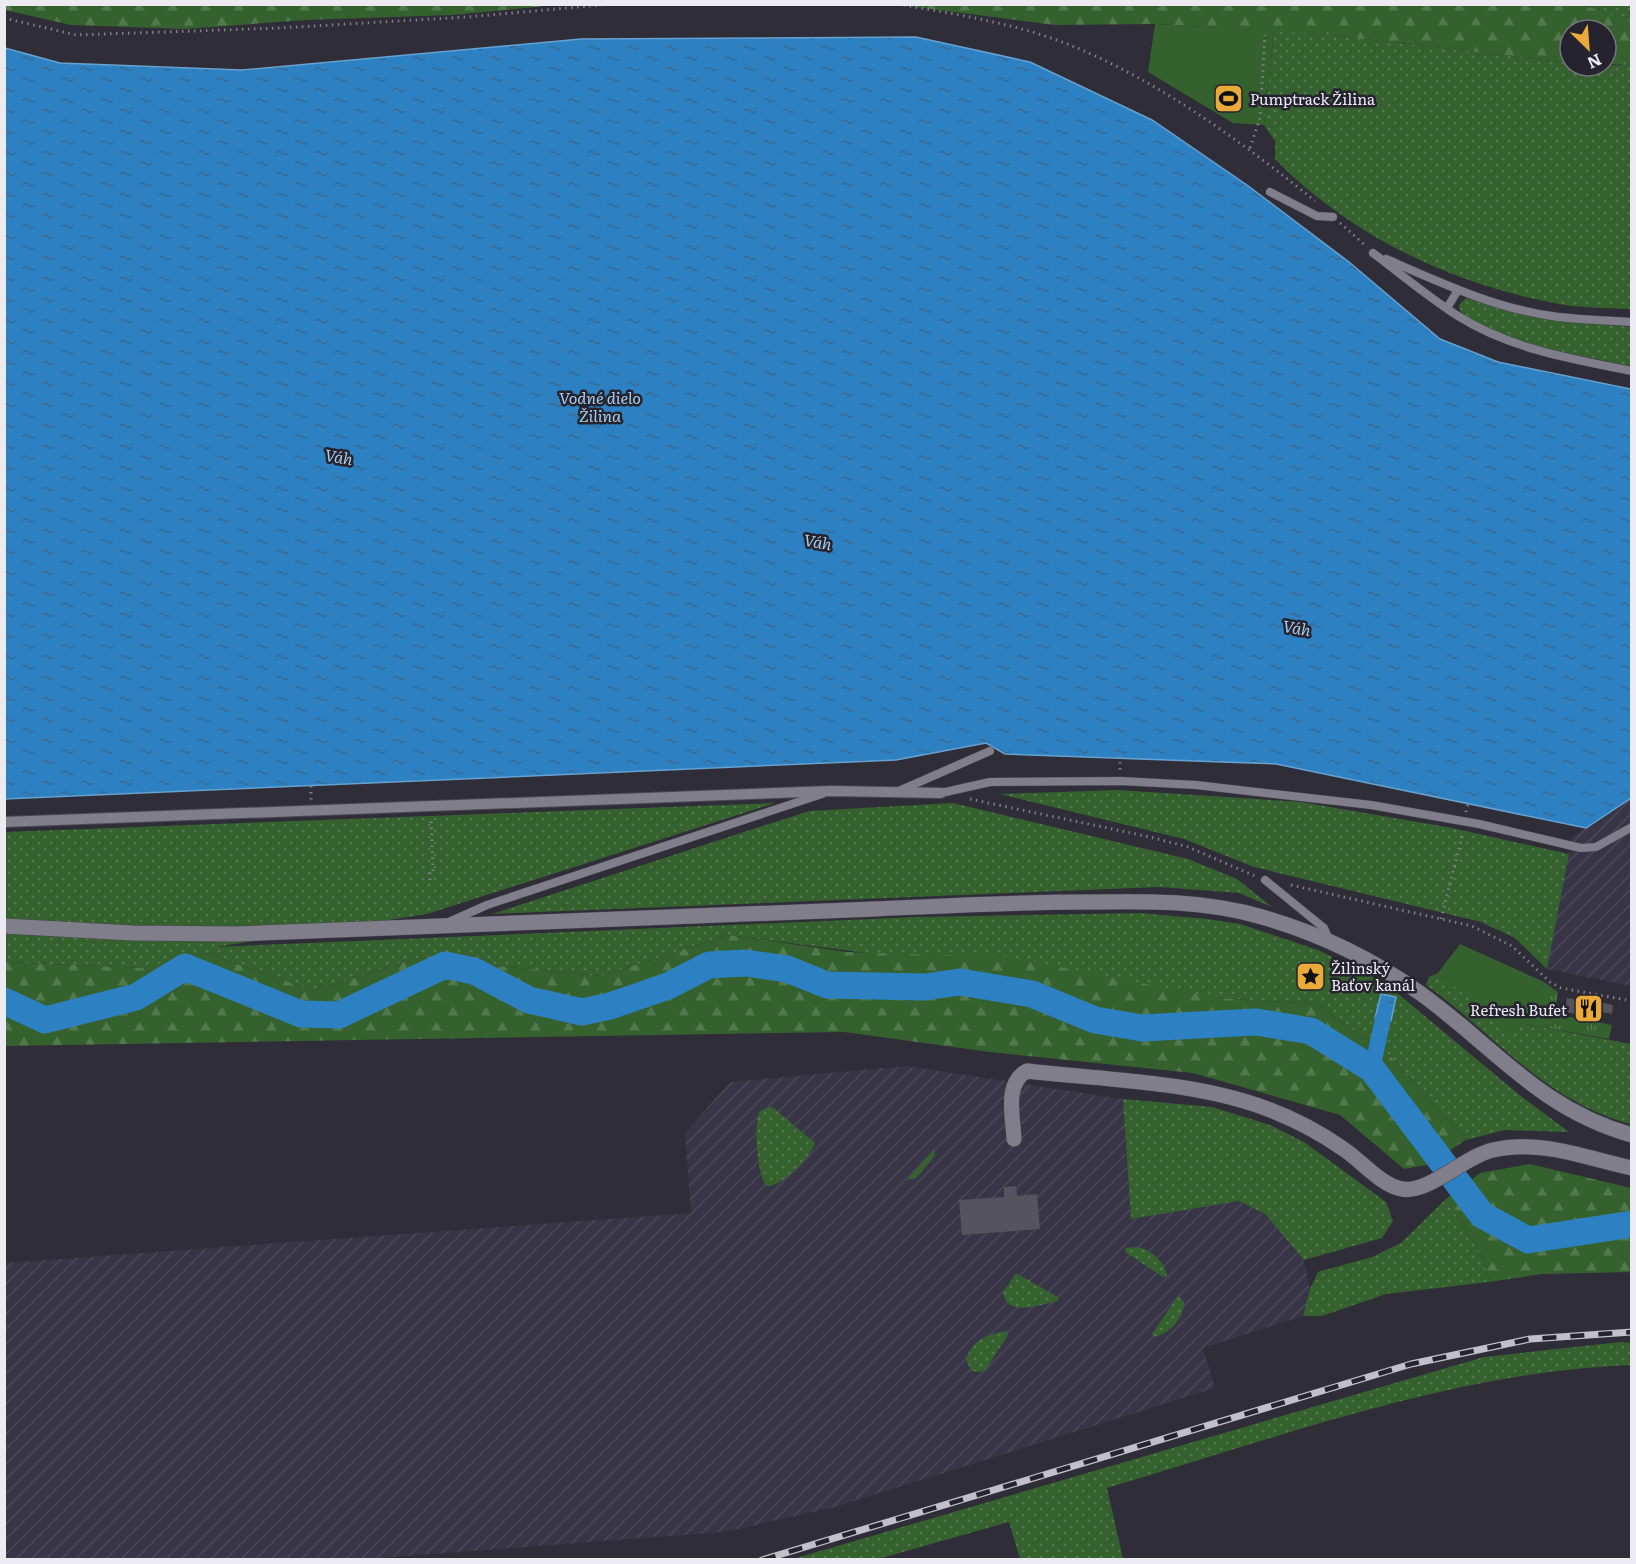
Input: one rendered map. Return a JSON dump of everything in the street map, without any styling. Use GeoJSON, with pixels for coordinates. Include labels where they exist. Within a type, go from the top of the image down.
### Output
{"type":"FeatureCollection","features":[{"type":"Feature","properties":{"kind":"street"},"geometry":{"type":"LineString","coordinates":[[4,822],[832,791],[941,793]]}},
{"type":"Feature","properties":{"kind":"street"},"geometry":{"type":"LineString","coordinates":[[4,926],[133,933],[235,934],[1002,903],[1200,903],[1237,909],[1329,941],[1376,964],[1422,994],[1543,1094],[1574,1114],[1632,1135]]}},
{"type":"Feature","properties":{"kind":"street"},"geometry":{"type":"LineString","coordinates":[[1014,1139],[1012,1087],[1018,1076],[1027,1071],[1167,1086],[1228,1097],[1265,1108],[1333,1142],[1388,1184],[1402,1189],[1414,1189],[1426,1184],[1470,1158],[1492,1150],[1542,1147],[1632,1168]]}},
{"type":"Feature","properties":{"kind":"lane"},"geometry":{"type":"LineString","coordinates":[[1270,192],[1317,216],[1333,217]]}},
{"type":"Feature","properties":{"kind":"lane"},"geometry":{"type":"LineString","coordinates":[[1373,253],[1458,290],[1552,316],[1632,322]]}},
{"type":"Feature","properties":{"kind":"lane"},"geometry":{"type":"LineString","coordinates":[[1373,253],[1447,308],[1493,334],[1532,350],[1632,370]]}},
{"type":"Feature","properties":{"kind":"lane"},"geometry":{"type":"LineString","coordinates":[[1447,308],[1458,290]]}},
{"type":"Feature","properties":{"kind":"lane"},"geometry":{"type":"LineString","coordinates":[[900,791],[990,751]]}},
{"type":"Feature","properties":{"kind":"lane"},"geometry":{"type":"LineString","coordinates":[[941,793],[990,782],[1142,782],[1275,792],[1371,805],[1464,822],[1581,848],[1596,847],[1632,827]]}},
{"type":"Feature","properties":{"kind":"lane"},"geometry":{"type":"LineString","coordinates":[[442,926],[487,905],[832,791]]}},
{"type":"Feature","properties":{"kind":"lane"},"geometry":{"type":"LineString","coordinates":[[1265,880],[1324,928],[1329,941]]}},
{"type":"Feature","properties":{"kind":"path"},"geometry":{"type":"LineString","coordinates":[[4,18],[76,35],[279,28],[467,17],[612,4]]}},
{"type":"Feature","properties":{"kind":"path"},"geometry":{"type":"LineString","coordinates":[[898,4],[986,19],[1061,42],[1122,69],[1250,148],[1373,253]]}},
{"type":"Feature","properties":{"kind":"path"},"geometry":{"type":"LineString","coordinates":[[1250,148],[1260,118],[1265,35]]}},
{"type":"Feature","properties":{"kind":"path"},"geometry":{"type":"LineString","coordinates":[[941,793],[1159,840],[1188,848],[1265,880],[1472,926],[1512,946],[1550,982],[1561,988],[1632,1001]]}},
{"type":"Feature","properties":{"kind":"path"},"geometry":{"type":"LineString","coordinates":[[430,806],[433,871],[430,871],[430,880]]}},
{"type":"Feature","properties":{"kind":"path"},"geometry":{"type":"LineString","coordinates":[[1441,919],[1448,885],[1451,885],[1464,822]]}},
{"type":"Feature","properties":{"kind":"shaded area"},"geometry":{"type":"Polygon","coordinates":[[[1631,798],[1631,986],[1547,969],[1572,837],[1631,798]]]}},
{"type":"Feature","properties":{"kind":"shaded area"},"geometry":{"type":"Polygon","coordinates":[[[907,1066],[1123,1099],[1131,1219],[1239,1201],[1265,1214],[1304,1260],[1310,1289],[1303,1316],[1203,1348],[1215,1388],[835,1507],[725,1532],[367,1559],[5,1560],[5,1263],[691,1213],[685,1133],[730,1082],[907,1066]]]}},
{"type":"Feature","properties":{"kind":"green space"},"geometry":{"type":"Polygon","coordinates":[[[5,4],[556,5],[453,15],[305,20],[185,29],[71,25],[5,10],[5,4]]]}},
{"type":"Feature","properties":{"kind":"green space"},"geometry":{"type":"Polygon","coordinates":[[[901,5],[1583,5],[1631,22],[1631,65],[1618,64],[1618,18],[1558,18],[1558,62],[1330,35],[1155,24],[1055,25],[901,5]]]}},
{"type":"Feature","properties":{"kind":"green space"},"geometry":{"type":"Polygon","coordinates":[[[1584,5],[1631,5],[1631,22],[1584,5]]]}},
{"type":"Feature","properties":{"kind":"green space","name":"Pumptrack Žilina"},"geometry":{"type":"Polygon","coordinates":[[[1155,24],[1274,31],[1264,125],[1233,123],[1148,72],[1155,24]]]}},
{"type":"Feature","properties":{"kind":"green space"},"geometry":{"type":"Polygon","coordinates":[[[1274,31],[1330,35],[1558,62],[1558,78],[1618,78],[1618,65],[1631,65],[1631,309],[1563,305],[1515,294],[1477,283],[1403,252],[1368,233],[1335,211],[1304,186],[1275,159],[1275,141],[1264,125],[1274,31]]]}},
{"type":"Feature","properties":{"kind":"green space"},"geometry":{"type":"Polygon","coordinates":[[[1466,298],[1536,318],[1631,327],[1631,366],[1565,353],[1497,332],[1477,323],[1460,311],[1459,305],[1466,298]]]}},
{"type":"Feature","properties":{"kind":"green space"},"geometry":{"type":"Polygon","coordinates":[[[1118,790],[1301,802],[1447,827],[1569,854],[1547,969],[1515,938],[1481,922],[1254,867],[1184,839],[1000,794],[1118,790]]]}},
{"type":"Feature","properties":{"kind":"green space"},"geometry":{"type":"Polygon","coordinates":[[[775,803],[427,914],[216,947],[917,917],[1141,913],[1207,919],[1240,924],[1318,950],[1385,983],[1522,1097],[1569,1132],[1504,1130],[1466,1140],[1393,1059],[1317,1004],[1216,998],[728,935],[601,976],[416,958],[314,991],[207,953],[144,968],[5,962],[5,832],[775,803]]]}},
{"type":"Feature","properties":{"kind":"green space"},"geometry":{"type":"Polygon","coordinates":[[[953,803],[1188,859],[1237,879],[1272,907],[1239,893],[1160,887],[492,914],[809,811],[953,803]]]}},
{"type":"Feature","properties":{"kind":"green space"},"geometry":{"type":"Polygon","coordinates":[[[728,935],[847,952],[1009,957],[1216,998],[1317,1004],[1393,1059],[1466,1140],[1427,1165],[1404,1169],[1340,1115],[1193,1073],[990,1052],[844,1032],[5,1046],[5,962],[144,968],[207,953],[314,991],[416,958],[601,976],[728,935]]]}},
{"type":"Feature","properties":{"kind":"green space"},"geometry":{"type":"Polygon","coordinates":[[[1460,944],[1544,982],[1513,1034],[1438,973],[1460,944]]]}},
{"type":"Feature","properties":{"kind":"green space"},"geometry":{"type":"Polygon","coordinates":[[[1438,973],[1513,1033],[1519,1023],[1631,1044],[1631,1124],[1572,1100],[1522,1065],[1426,985],[1429,977],[1438,973]]]}},
{"type":"Feature","properties":{"kind":"green space"},"geometry":{"type":"Polygon","coordinates":[[[1544,982],[1558,992],[1555,1014],[1612,1025],[1609,1039],[1519,1023],[1544,982]]]}},
{"type":"Feature","properties":{"kind":"green space"},"geometry":{"type":"Polygon","coordinates":[[[1123,1099],[1212,1107],[1270,1125],[1304,1142],[1386,1202],[1393,1221],[1382,1238],[1304,1260],[1265,1214],[1239,1201],[1131,1219],[1123,1099]]]}},
{"type":"Feature","properties":{"kind":"green space"},"geometry":{"type":"Polygon","coordinates":[[[769,1107],[774,1108],[815,1143],[808,1156],[788,1177],[767,1186],[759,1161],[757,1127],[760,1111],[769,1107]]]}},
{"type":"Feature","properties":{"kind":"green space"},"geometry":{"type":"Polygon","coordinates":[[[934,1149],[935,1156],[916,1178],[907,1180],[934,1149]]]}},
{"type":"Feature","properties":{"kind":"green space"},"geometry":{"type":"Polygon","coordinates":[[[1530,1164],[1631,1188],[1631,1272],[1542,1274],[1489,1282],[1483,1257],[1446,1199],[1480,1173],[1530,1164]]]}},
{"type":"Feature","properties":{"kind":"green space"},"geometry":{"type":"Polygon","coordinates":[[[1446,1199],[1483,1257],[1489,1282],[1386,1294],[1322,1316],[1303,1316],[1310,1289],[1318,1272],[1372,1257],[1401,1243],[1446,1199]]]}},
{"type":"Feature","properties":{"kind":"green space"},"geometry":{"type":"Polygon","coordinates":[[[1136,1247],[1156,1257],[1164,1266],[1167,1276],[1163,1277],[1125,1252],[1126,1248],[1136,1247]]]}},
{"type":"Feature","properties":{"kind":"green space"},"geometry":{"type":"Polygon","coordinates":[[[1016,1273],[1058,1297],[1058,1301],[1026,1308],[1011,1305],[1003,1292],[1016,1273]]]}},
{"type":"Feature","properties":{"kind":"green space"},"geometry":{"type":"Polygon","coordinates":[[[1178,1296],[1184,1302],[1178,1320],[1165,1333],[1154,1337],[1152,1334],[1178,1296]]]}},
{"type":"Feature","properties":{"kind":"green space"},"geometry":{"type":"Polygon","coordinates":[[[1006,1331],[1008,1335],[984,1372],[971,1371],[966,1359],[973,1346],[987,1336],[1006,1331]]]}},
{"type":"Feature","properties":{"kind":"green space"},"geometry":{"type":"Polygon","coordinates":[[[1621,1342],[1631,1343],[1631,1365],[1565,1370],[1499,1380],[1433,1394],[1300,1429],[1107,1488],[1123,1559],[1020,1559],[1009,1522],[878,1559],[793,1559],[1484,1357],[1621,1342]]]}},
{"type":"Feature","properties":{"kind":"water","name":"Vodné dielo Žilina"},"geometry":{"type":"Polygon","coordinates":[[[916,37],[1030,62],[1152,120],[1247,185],[1349,262],[1440,339],[1498,362],[1631,389],[1631,798],[1586,828],[1276,764],[1005,754],[986,743],[896,760],[5,799],[5,48],[60,63],[242,70],[581,39],[916,37]]]}},
{"type":"Feature","properties":{"kind":"water"},"geometry":{"type":"Polygon","coordinates":[[[1381,994],[1396,997],[1391,1021],[1375,1018],[1381,994]]]}},
{"type":"Feature","properties":{"kind":"building"},"geometry":{"type":"Polygon","coordinates":[[[1567,998],[1579,1000],[1576,1014],[1564,1012],[1567,998]]]}},
{"type":"Feature","properties":{"kind":"building"},"geometry":{"type":"Polygon","coordinates":[[[1581,999],[1597,1002],[1595,1015],[1591,1014],[1590,1018],[1578,1016],[1581,999]]]}},
{"type":"Feature","properties":{"kind":"building"},"geometry":{"type":"Polygon","coordinates":[[[1599,1002],[1613,1005],[1612,1014],[1597,1011],[1599,1002]]]}},
{"type":"Feature","properties":{"kind":"building"},"geometry":{"type":"Polygon","coordinates":[[[1016,1186],[1017,1196],[1037,1194],[1040,1229],[962,1235],[959,1200],[1004,1197],[1004,1187],[1016,1186]]]}},
{"type":"Feature","properties":{"kind":"waterway"},"geometry":{"type":"LineString","coordinates":[[4,1001],[45,1020],[136,997],[185,967],[301,1014],[339,1015],[445,965],[474,971],[529,1000],[582,1012],[610,1006],[668,986],[709,965],[745,963],[787,969],[827,985],[925,987],[960,982],[1032,994],[1095,1020],[1142,1028],[1256,1022],[1311,1031],[1372,1069],[1482,1215],[1528,1240],[1632,1224]]}},
{"type":"Feature","properties":{"kind":"waterway"},"geometry":{"type":"LineString","coordinates":[[1372,1069],[1383,1019]]}},
{"type":"Feature","properties":{"kind":"railway"},"geometry":{"type":"LineString","coordinates":[[762,1560],[1411,1364],[1530,1339],[1632,1332]]}},
{"type":"Feature","properties":{"kind":"place","name":"Pumptrack Žilina"},"geometry":{"type":"Point","coordinates":[1229,98]}},
{"type":"Feature","properties":{"kind":"place","name":"Žilinský Baťov kanál"},"geometry":{"type":"Point","coordinates":[1310,976]}},
{"type":"Feature","properties":{"kind":"place","name":"Refresh Bufet"},"geometry":{"type":"Point","coordinates":[1588,1009]}},
{"type":"Feature","properties":{"kind":"water label","name":"Váh"},"geometry":{"type":"Point","coordinates":[339,456]}},
{"type":"Feature","properties":{"kind":"water label","name":"Váh"},"geometry":{"type":"Point","coordinates":[818,541]}},
{"type":"Feature","properties":{"kind":"water label","name":"Váh"},"geometry":{"type":"Point","coordinates":[1297,627]}}]}
